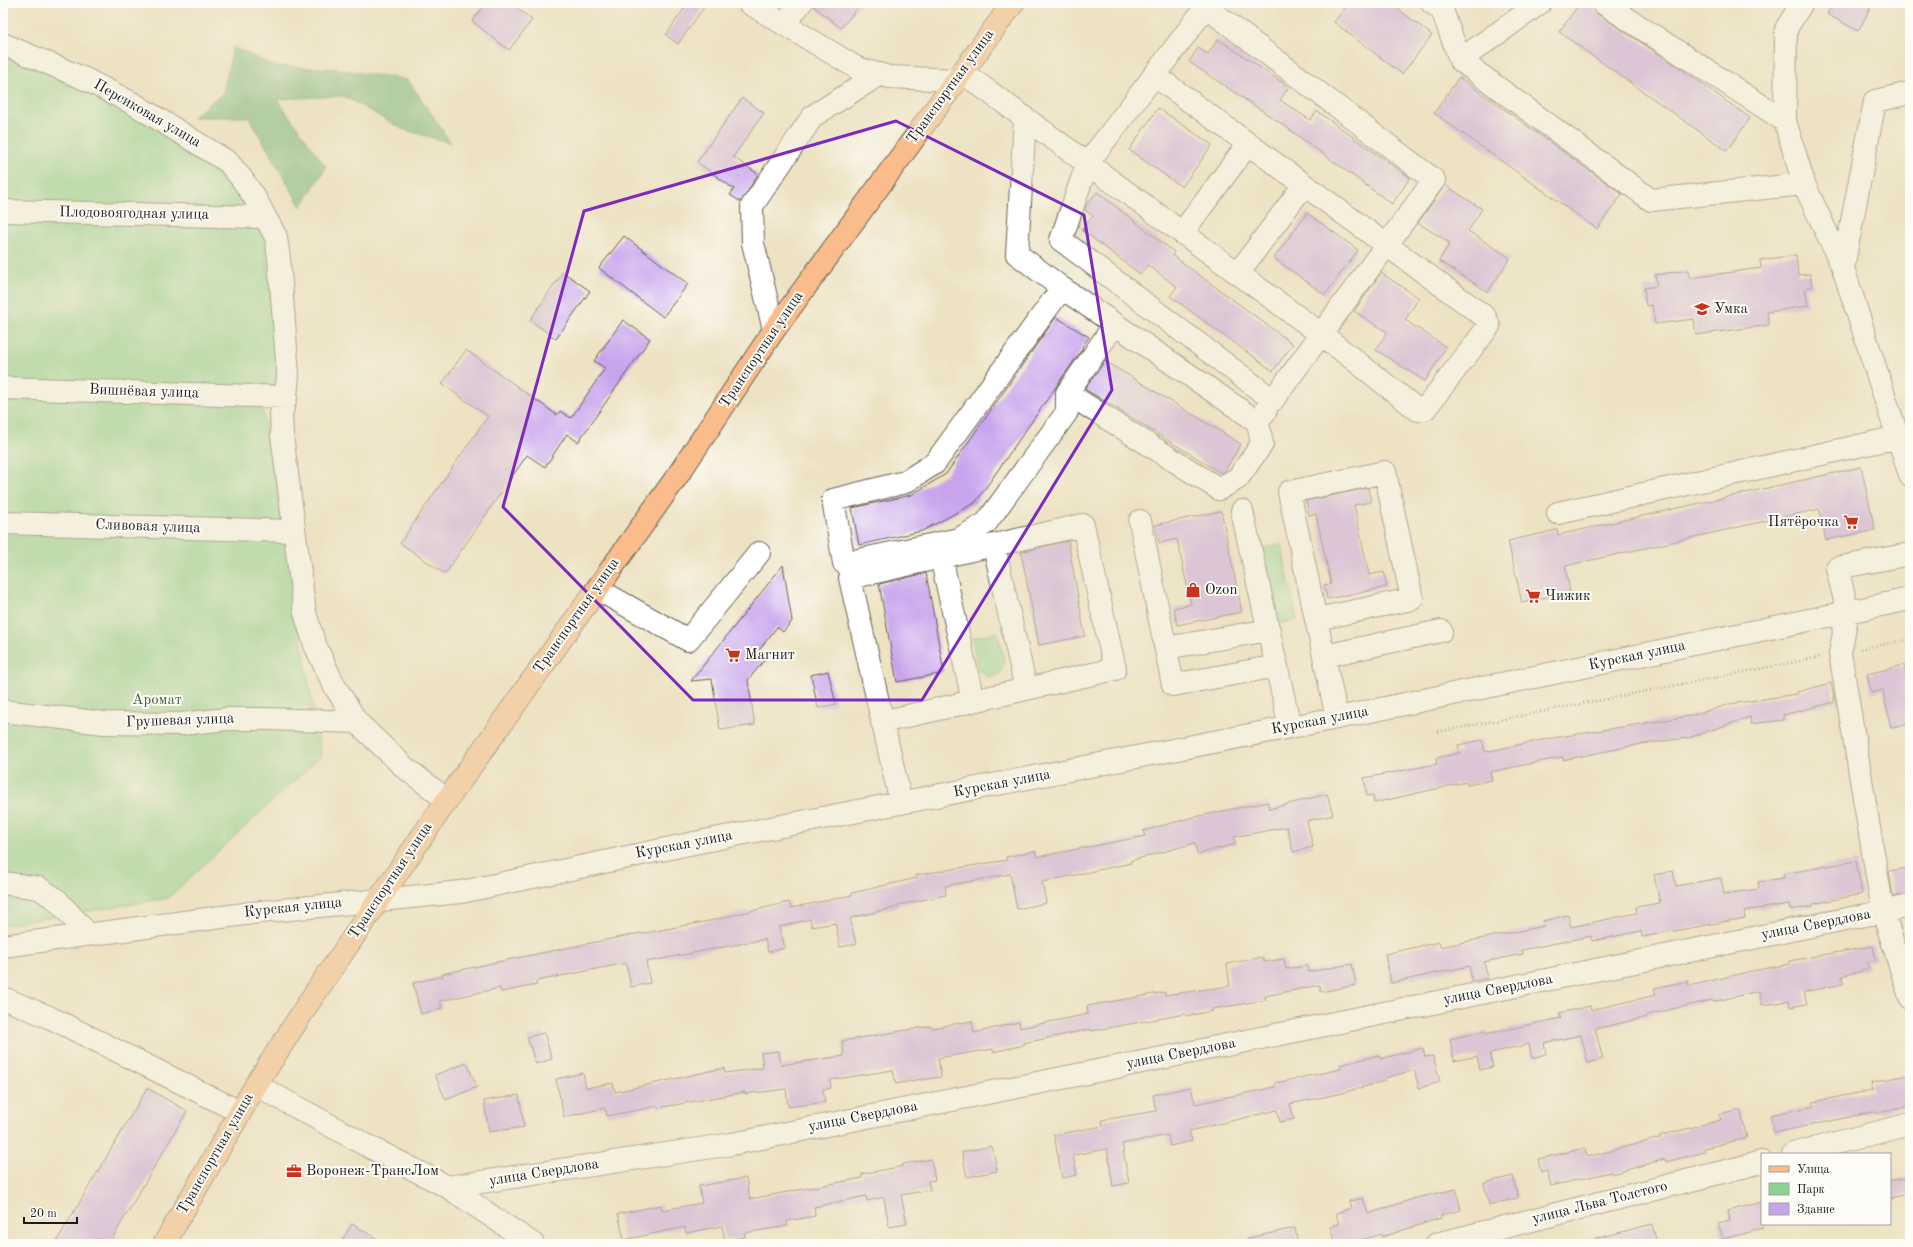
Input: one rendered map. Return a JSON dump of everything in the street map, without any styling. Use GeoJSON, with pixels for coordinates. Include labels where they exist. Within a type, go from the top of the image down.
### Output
{"type":"FeatureCollection","features":[{"type":"Feature","properties":{"kind":"main road","name":"Транспортная улица"},"geometry":{"type":"LineString","coordinates":[[164,1244],[256,1085],[311,999],[379,899],[447,800],[678,475],[774,330],[1013,3]]}},
{"type":"Feature","properties":{"kind":"street"},"geometry":{"type":"LineString","coordinates":[[749,3],[857,68],[889,76],[959,76],[1025,118],[1320,334],[1418,410],[1425,409],[1489,326],[1485,317],[1154,75]]}},
{"type":"Feature","properties":{"kind":"street"},"geometry":{"type":"LineString","coordinates":[[784,24],[801,3]]}},
{"type":"Feature","properties":{"kind":"street"},"geometry":{"type":"LineString","coordinates":[[1432,3],[1442,10],[1460,60],[1650,200],[1804,184]]}},
{"type":"Feature","properties":{"kind":"street"},"geometry":{"type":"LineString","coordinates":[[1460,60],[1540,3]]}},
{"type":"Feature","properties":{"kind":"street"},"geometry":{"type":"LineString","coordinates":[[1603,3],[1785,121]]}},
{"type":"Feature","properties":{"kind":"street"},"geometry":{"type":"LineString","coordinates":[[1802,3],[1786,29],[1785,121],[1804,184],[1843,268],[1910,474]]}},
{"type":"Feature","properties":{"kind":"street"},"geometry":{"type":"LineString","coordinates":[[1067,393],[1219,489],[1238,478],[1262,444],[1258,422],[1320,334],[1434,180],[1206,7],[1087,164],[1061,240],[1273,400]]}},
{"type":"Feature","properties":{"kind":"street","name":"Персиковая улица"},"geometry":{"type":"LineString","coordinates":[[3,44],[92,82],[141,108],[228,162],[255,198],[276,237],[279,258],[288,374],[286,397],[281,414],[305,614],[315,645],[334,685],[357,722],[404,767],[447,800]]}},
{"type":"Feature","properties":{"kind":"street"},"geometry":{"type":"LineString","coordinates":[[774,330],[753,243],[752,206],[813,116],[880,74]]}},
{"type":"Feature","properties":{"kind":"street"},"geometry":{"type":"LineString","coordinates":[[1843,268],[1875,101],[1910,93]]}},
{"type":"Feature","properties":{"kind":"street"},"geometry":{"type":"LineString","coordinates":[[1025,118],[1017,254],[1062,288],[1258,422]]}},
{"type":"Feature","properties":{"kind":"street"},"geometry":{"type":"LineString","coordinates":[[1182,233],[1248,144]]}},
{"type":"Feature","properties":{"kind":"street"},"geometry":{"type":"LineString","coordinates":[[1238,274],[1304,185]]}},
{"type":"Feature","properties":{"kind":"street","name":"Плодовоягодная улица"},"geometry":{"type":"LineString","coordinates":[[3,211],[265,217]]}},
{"type":"Feature","properties":{"kind":"street"},"geometry":{"type":"LineString","coordinates":[[1062,288],[934,463],[905,482],[833,500],[844,563],[959,539],[986,523],[1067,412],[1067,393],[1115,324]]}},
{"type":"Feature","properties":{"kind":"street","name":"Вишнёвая улица"},"geometry":{"type":"LineString","coordinates":[[3,388],[286,397]]}},
{"type":"Feature","properties":{"kind":"street"},"geometry":{"type":"LineString","coordinates":[[1558,513],[1898,437]]}},
{"type":"Feature","properties":{"kind":"street"},"geometry":{"type":"LineString","coordinates":[[1316,619],[1412,599],[1385,472],[1289,492],[1337,718]]}},
{"type":"Feature","properties":{"kind":"street"},"geometry":{"type":"LineString","coordinates":[[1242,511],[1290,728]]}},
{"type":"Feature","properties":{"kind":"street"},"geometry":{"type":"LineString","coordinates":[[1140,521],[1173,685],[1277,666]]}},
{"type":"Feature","properties":{"kind":"street","name":"Сливовая улица"},"geometry":{"type":"LineString","coordinates":[[3,523],[294,531]]}},
{"type":"Feature","properties":{"kind":"street"},"geometry":{"type":"LineString","coordinates":[[882,722],[1115,669],[1083,525],[850,578],[882,722],[901,803]]}},
{"type":"Feature","properties":{"kind":"street"},"geometry":{"type":"LineString","coordinates":[[994,546],[1026,689]]}},
{"type":"Feature","properties":{"kind":"street"},"geometry":{"type":"LineString","coordinates":[[597,589],[688,640],[759,553]]}},
{"type":"Feature","properties":{"kind":"street"},"geometry":{"type":"LineString","coordinates":[[1910,554],[1837,568],[1848,612],[1840,653],[1883,912],[1910,997]]}},
{"type":"Feature","properties":{"kind":"street"},"geometry":{"type":"LineString","coordinates":[[941,557],[973,701]]}},
{"type":"Feature","properties":{"kind":"street","name":"Курская улица"},"geometry":{"type":"LineString","coordinates":[[3,946],[260,912],[461,892],[699,842],[1290,728],[1910,599]]}},
{"type":"Feature","properties":{"kind":"street"},"geometry":{"type":"LineString","coordinates":[[1166,648],[1269,630]]}},
{"type":"Feature","properties":{"kind":"street"},"geometry":{"type":"LineString","coordinates":[[1324,656],[1441,631]]}},
{"type":"Feature","properties":{"kind":"street","name":"Грушевая улица"},"geometry":{"type":"LineString","coordinates":[[3,711],[104,723],[181,724],[227,719],[357,722]]}},
{"type":"Feature","properties":{"kind":"street"},"geometry":{"type":"LineString","coordinates":[[3,883],[39,888],[57,900],[88,934]]}},
{"type":"Feature","properties":{"kind":"street","name":"улица Свердлова"},"geometry":{"type":"LineString","coordinates":[[448,1187],[732,1144],[1910,906]]}},
{"type":"Feature","properties":{"kind":"street"},"geometry":{"type":"LineString","coordinates":[[3,998],[52,1018],[240,1112]]}},
{"type":"Feature","properties":{"kind":"street"},"geometry":{"type":"LineString","coordinates":[[256,1085],[366,1145],[448,1187],[532,1244]]}},
{"type":"Feature","properties":{"kind":"street"},"geometry":{"type":"LineString","coordinates":[[1797,1153],[1910,1124]]}},
{"type":"Feature","properties":{"kind":"street","name":"улица Льва Толстого"},"geometry":{"type":"LineString","coordinates":[[1437,1244],[1761,1162]]}},
{"type":"Feature","properties":{"kind":"path"},"geometry":{"type":"LineString","coordinates":[[1438,732],[1910,638]]}},
{"type":"Feature","properties":{"kind":"highlighted area"},"geometry":{"type":"Polygon","coordinates":[[[896,121],[1084,215],[1112,390],[922,700],[693,700],[503,507],[584,211],[896,121]]]}},
{"type":"Feature","properties":{"kind":"green space"},"geometry":{"type":"Polygon","coordinates":[[[233,47],[274,66],[336,69],[408,80],[451,143],[402,129],[344,96],[277,99],[326,167],[301,207],[249,117],[193,117],[223,93],[233,47]]]}},
{"type":"Feature","properties":{"kind":"green space","name":"Аромат"},"geometry":{"type":"Polygon","coordinates":[[[3,51],[78,82],[220,164],[265,239],[278,374],[263,411],[321,756],[168,898],[3,925],[3,51]]]}},
{"type":"Feature","properties":{"kind":"green space"},"geometry":{"type":"Polygon","coordinates":[[[1281,544],[1297,620],[1272,625],[1256,550],[1281,544]]]}},
{"type":"Feature","properties":{"kind":"green space"},"geometry":{"type":"Polygon","coordinates":[[[997,632],[1003,653],[1003,666],[1001,672],[989,677],[978,668],[972,638],[997,632]]]}},
{"type":"Feature","properties":{"kind":"building"},"geometry":{"type":"Polygon","coordinates":[[[486,3],[511,3],[532,20],[509,50],[472,21],[486,3]]]}},
{"type":"Feature","properties":{"kind":"building"},"geometry":{"type":"Polygon","coordinates":[[[688,3],[707,3],[678,44],[666,35],[688,3]]]}},
{"type":"Feature","properties":{"kind":"building"},"geometry":{"type":"Polygon","coordinates":[[[813,3],[862,3],[841,28],[813,6],[813,3]]]}},
{"type":"Feature","properties":{"kind":"building"},"geometry":{"type":"Polygon","coordinates":[[[1349,3],[1390,3],[1432,35],[1402,74],[1334,22],[1349,3]]]}},
{"type":"Feature","properties":{"kind":"building"},"geometry":{"type":"Polygon","coordinates":[[[1580,3],[1589,3],[1596,13],[1683,70],[1750,118],[1727,151],[1559,32],[1580,3]]]}},
{"type":"Feature","properties":{"kind":"building"},"geometry":{"type":"Polygon","coordinates":[[[1833,3],[1873,3],[1858,31],[1827,14],[1833,3]]]}},
{"type":"Feature","properties":{"kind":"building"},"geometry":{"type":"Polygon","coordinates":[[[1218,39],[1289,87],[1280,100],[1310,120],[1317,111],[1410,178],[1392,204],[1279,122],[1189,62],[1198,48],[1208,54],[1218,39]]]}},
{"type":"Feature","properties":{"kind":"building"},"geometry":{"type":"Polygon","coordinates":[[[1459,77],[1622,194],[1597,229],[1434,113],[1459,77]]]}},
{"type":"Feature","properties":{"kind":"building"},"geometry":{"type":"Polygon","coordinates":[[[742,98],[764,113],[733,157],[758,174],[741,202],[730,195],[734,189],[697,162],[742,98]]]}},
{"type":"Feature","properties":{"kind":"building"},"geometry":{"type":"Polygon","coordinates":[[[1158,108],[1212,145],[1182,187],[1129,150],[1158,108]]]}},
{"type":"Feature","properties":{"kind":"building"},"geometry":{"type":"Polygon","coordinates":[[[1445,185],[1482,209],[1468,231],[1510,258],[1488,292],[1439,261],[1450,243],[1418,223],[1445,185]]]}},
{"type":"Feature","properties":{"kind":"building"},"geometry":{"type":"Polygon","coordinates":[[[1097,192],[1174,252],[1172,255],[1293,344],[1273,371],[1170,296],[1177,287],[1148,265],[1140,274],[1082,230],[1093,216],[1085,210],[1086,206],[1097,192]]]}},
{"type":"Feature","properties":{"kind":"building"},"geometry":{"type":"Polygon","coordinates":[[[1307,213],[1358,250],[1325,295],[1274,258],[1307,213]]]}},
{"type":"Feature","properties":{"kind":"building"},"geometry":{"type":"Polygon","coordinates":[[[624,236],[688,284],[663,317],[599,268],[624,236]]]}},
{"type":"Feature","properties":{"kind":"building"},"geometry":{"type":"Polygon","coordinates":[[[1796,255],[1798,275],[1810,274],[1812,287],[1805,288],[1808,306],[1767,312],[1769,325],[1696,335],[1694,319],[1655,324],[1652,305],[1646,306],[1644,288],[1657,286],[1655,275],[1688,270],[1690,278],[1761,268],[1760,260],[1796,255]]]}},
{"type":"Feature","properties":{"kind":"building"},"geometry":{"type":"Polygon","coordinates":[[[563,272],[590,291],[556,339],[530,320],[563,272]]]}},
{"type":"Feature","properties":{"kind":"building"},"geometry":{"type":"Polygon","coordinates":[[[1381,273],[1419,298],[1405,320],[1446,347],[1425,381],[1376,350],[1387,332],[1354,311],[1381,273]]]}},
{"type":"Feature","properties":{"kind":"building"},"geometry":{"type":"Polygon","coordinates":[[[1056,317],[1089,337],[1082,347],[1083,348],[975,503],[922,531],[859,545],[852,508],[911,495],[946,474],[1056,317]]]}},
{"type":"Feature","properties":{"kind":"building"},"geometry":{"type":"Polygon","coordinates":[[[623,320],[650,339],[578,442],[567,434],[545,467],[527,455],[445,574],[400,543],[488,416],[442,384],[466,350],[557,415],[560,411],[571,418],[605,368],[594,361],[623,320]]]}},
{"type":"Feature","properties":{"kind":"building"},"geometry":{"type":"Polygon","coordinates":[[[1105,361],[1241,444],[1224,472],[1221,473],[1085,389],[1105,361]]]}},
{"type":"Feature","properties":{"kind":"building"},"geometry":{"type":"Polygon","coordinates":[[[1861,467],[1875,530],[1826,540],[1819,509],[1565,566],[1570,592],[1522,603],[1508,541],[1557,530],[1558,535],[1861,467]]]}},
{"type":"Feature","properties":{"kind":"building"},"geometry":{"type":"Polygon","coordinates":[[[1368,488],[1371,502],[1354,505],[1369,575],[1384,572],[1387,587],[1327,599],[1324,585],[1331,584],[1316,514],[1309,515],[1306,501],[1368,488]]]}},
{"type":"Feature","properties":{"kind":"building"},"geometry":{"type":"Polygon","coordinates":[[[1221,511],[1242,612],[1177,625],[1174,608],[1191,604],[1177,539],[1159,543],[1155,525],[1221,511]]]}},
{"type":"Feature","properties":{"kind":"building"},"geometry":{"type":"Polygon","coordinates":[[[1068,541],[1085,636],[1039,645],[1021,552],[1068,541]]]}},
{"type":"Feature","properties":{"kind":"building"},"geometry":{"type":"Polygon","coordinates":[[[783,565],[792,621],[783,632],[777,627],[759,650],[767,657],[748,680],[755,725],[720,730],[712,679],[691,681],[783,565]]]}},
{"type":"Feature","properties":{"kind":"building"},"geometry":{"type":"Polygon","coordinates":[[[926,573],[944,673],[897,682],[879,584],[926,573]]]}},
{"type":"Feature","properties":{"kind":"building"},"geometry":{"type":"Polygon","coordinates":[[[1904,665],[1910,694],[1910,724],[1891,728],[1883,690],[1871,693],[1867,674],[1904,665]]]}},
{"type":"Feature","properties":{"kind":"building"},"geometry":{"type":"Polygon","coordinates":[[[828,671],[836,704],[818,708],[811,675],[828,671]]]}},
{"type":"Feature","properties":{"kind":"building"},"geometry":{"type":"Polygon","coordinates":[[[1831,683],[1835,702],[1783,715],[1784,720],[1751,724],[1750,717],[1688,738],[1641,744],[1563,760],[1563,757],[1490,772],[1492,780],[1467,785],[1466,782],[1374,803],[1373,795],[1367,796],[1364,778],[1437,764],[1436,758],[1460,753],[1458,745],[1482,740],[1485,752],[1547,739],[1690,716],[1730,704],[1797,694],[1797,692],[1831,683]]]}},
{"type":"Feature","properties":{"kind":"building"},"geometry":{"type":"Polygon","coordinates":[[[1327,794],[1333,815],[1307,821],[1313,847],[1293,852],[1287,827],[1234,837],[1236,844],[1197,854],[1195,843],[1130,861],[1131,863],[1042,882],[1046,903],[1017,909],[1010,874],[945,886],[946,895],[898,905],[898,907],[850,918],[856,944],[840,947],[835,923],[812,927],[810,919],[779,927],[785,948],[768,952],[765,939],[646,962],[650,983],[631,987],[626,963],[536,981],[537,985],[501,992],[500,988],[440,1001],[442,1008],[421,1014],[413,983],[443,976],[442,974],[488,964],[640,933],[709,921],[789,902],[791,908],[852,895],[852,893],[917,878],[916,875],[1007,860],[1006,857],[1035,851],[1037,857],[1145,836],[1143,831],[1190,818],[1243,807],[1268,802],[1269,809],[1327,794]]]}},
{"type":"Feature","properties":{"kind":"building"},"geometry":{"type":"Polygon","coordinates":[[[1856,861],[1862,894],[1790,910],[1789,904],[1744,911],[1745,918],[1642,937],[1641,931],[1592,941],[1591,936],[1522,950],[1523,954],[1484,962],[1488,978],[1472,981],[1469,966],[1391,983],[1385,954],[1439,942],[1440,947],[1544,926],[1543,921],[1568,915],[1571,927],[1637,913],[1636,907],[1660,903],[1654,875],[1673,871],[1676,886],[1721,878],[1724,894],[1759,889],[1758,882],[1784,878],[1783,874],[1856,861]]]}},
{"type":"Feature","properties":{"kind":"building"},"geometry":{"type":"Polygon","coordinates":[[[1910,868],[1910,894],[1893,897],[1889,871],[1910,868]]]}},
{"type":"Feature","properties":{"kind":"building"},"geometry":{"type":"Polygon","coordinates":[[[1873,946],[1876,960],[1867,962],[1869,969],[1842,976],[1843,984],[1804,992],[1807,1004],[1790,1007],[1789,1001],[1762,1005],[1759,991],[1647,1015],[1647,1017],[1595,1029],[1603,1059],[1588,1063],[1581,1035],[1544,1043],[1546,1054],[1532,1058],[1529,1044],[1490,1053],[1493,1067],[1480,1070],[1477,1056],[1454,1061],[1450,1039],[1486,1031],[1486,1034],[1561,1018],[1559,1013],[1590,1006],[1591,1010],[1656,995],[1654,988],[1688,981],[1689,986],[1752,971],[1790,964],[1789,961],[1873,946]]]}},
{"type":"Feature","properties":{"kind":"building"},"geometry":{"type":"Polygon","coordinates":[[[1263,957],[1264,962],[1284,959],[1286,969],[1307,966],[1308,972],[1352,964],[1356,985],[1321,992],[1320,985],[1265,996],[1266,1000],[1212,1009],[1213,1011],[1186,1016],[1185,1014],[1091,1031],[1091,1029],[1024,1043],[1024,1045],[993,1052],[993,1049],[938,1058],[941,1077],[896,1084],[893,1070],[830,1080],[831,1088],[823,1089],[825,1102],[788,1107],[786,1089],[745,1094],[745,1092],[607,1116],[605,1108],[564,1117],[556,1079],[583,1073],[586,1088],[613,1083],[615,1092],[724,1068],[725,1073],[763,1068],[761,1053],[779,1051],[781,1065],[844,1056],[842,1041],[931,1026],[932,1028],[972,1021],[974,1033],[1019,1022],[1020,1028],[1088,1014],[1087,1006],[1165,992],[1165,995],[1230,986],[1227,964],[1263,957]]]}},
{"type":"Feature","properties":{"kind":"building"},"geometry":{"type":"Polygon","coordinates":[[[544,1033],[552,1059],[536,1064],[527,1037],[544,1033]]]}},
{"type":"Feature","properties":{"kind":"building"},"geometry":{"type":"Polygon","coordinates":[[[1423,1048],[1425,1057],[1433,1056],[1440,1082],[1419,1088],[1414,1070],[1385,1078],[1385,1081],[1338,1094],[1290,1104],[1294,1119],[1280,1122],[1277,1110],[1189,1131],[1192,1141],[1170,1146],[1168,1135],[1122,1144],[1129,1183],[1113,1186],[1107,1149],[1073,1155],[1077,1175],[1062,1178],[1054,1135],[1103,1126],[1102,1120],[1156,1111],[1153,1095],[1191,1087],[1195,1104],[1275,1087],[1275,1083],[1341,1069],[1340,1065],[1379,1055],[1380,1059],[1423,1048]]]}},
{"type":"Feature","properties":{"kind":"building"},"geometry":{"type":"Polygon","coordinates":[[[467,1063],[477,1087],[446,1100],[435,1075],[467,1063]]]}},
{"type":"Feature","properties":{"kind":"building"},"geometry":{"type":"Polygon","coordinates":[[[1907,1075],[1910,1087],[1910,1106],[1878,1113],[1877,1111],[1774,1133],[1770,1115],[1814,1106],[1813,1102],[1873,1090],[1871,1083],[1907,1075]]]}},
{"type":"Feature","properties":{"kind":"building"},"geometry":{"type":"Polygon","coordinates":[[[147,1088],[187,1111],[109,1244],[55,1244],[147,1088]]]}},
{"type":"Feature","properties":{"kind":"building"},"geometry":{"type":"Polygon","coordinates":[[[519,1095],[524,1127],[489,1132],[484,1101],[519,1095]]]}},
{"type":"Feature","properties":{"kind":"building"},"geometry":{"type":"Polygon","coordinates":[[[1740,1109],[1747,1138],[1704,1148],[1705,1152],[1666,1162],[1665,1159],[1612,1174],[1611,1172],[1551,1186],[1547,1171],[1541,1172],[1538,1159],[1585,1148],[1587,1157],[1721,1120],[1719,1114],[1740,1109]]]}},
{"type":"Feature","properties":{"kind":"building"},"geometry":{"type":"Polygon","coordinates":[[[992,1146],[997,1171],[967,1177],[962,1152],[992,1146]]]}},
{"type":"Feature","properties":{"kind":"building"},"geometry":{"type":"Polygon","coordinates":[[[931,1159],[935,1180],[928,1181],[930,1190],[901,1195],[907,1224],[889,1227],[884,1197],[867,1201],[866,1196],[814,1207],[815,1216],[787,1221],[788,1226],[744,1233],[745,1237],[725,1240],[722,1226],[686,1233],[685,1227],[624,1240],[618,1214],[661,1205],[662,1210],[702,1203],[699,1186],[746,1178],[750,1199],[862,1178],[862,1174],[931,1159]]]}},
{"type":"Feature","properties":{"kind":"building"},"geometry":{"type":"Polygon","coordinates":[[[1513,1176],[1518,1198],[1489,1205],[1484,1183],[1513,1176]]]}},
{"type":"Feature","properties":{"kind":"building"},"geometry":{"type":"Polygon","coordinates":[[[1910,1177],[1910,1193],[1891,1197],[1891,1181],[1910,1177]]]}},
{"type":"Feature","properties":{"kind":"building"},"geometry":{"type":"Polygon","coordinates":[[[1456,1189],[1461,1210],[1441,1215],[1441,1218],[1382,1237],[1382,1234],[1349,1244],[1335,1244],[1330,1227],[1339,1224],[1336,1213],[1351,1208],[1349,1201],[1363,1198],[1368,1214],[1416,1198],[1456,1189]]]}},
{"type":"Feature","properties":{"kind":"building"},"geometry":{"type":"Polygon","coordinates":[[[1761,1202],[1762,1229],[1723,1239],[1718,1223],[1730,1220],[1728,1211],[1761,1202]]]}},
{"type":"Feature","properties":{"kind":"building"},"geometry":{"type":"Polygon","coordinates":[[[352,1224],[386,1244],[340,1244],[352,1224]]]}},
{"type":"Feature","properties":{"kind":"building"},"geometry":{"type":"Polygon","coordinates":[[[1652,1224],[1657,1244],[1595,1244],[1595,1239],[1652,1224]]]}},
{"type":"Feature","properties":{"kind":"building"},"geometry":{"type":"Polygon","coordinates":[[[1295,1228],[1298,1244],[1249,1244],[1248,1238],[1295,1228]]]}},
{"type":"Feature","properties":{"kind":"place","name":"Умка"},"geometry":{"type":"Point","coordinates":[1702,309]}},
{"type":"Feature","properties":{"kind":"place","name":"Пятёрочка"},"geometry":{"type":"Point","coordinates":[1851,522]}},
{"type":"Feature","properties":{"kind":"place","name":"Ozon"},"geometry":{"type":"Point","coordinates":[1193,590]}},
{"type":"Feature","properties":{"kind":"place","name":"Чижик"},"geometry":{"type":"Point","coordinates":[1533,596]}},
{"type":"Feature","properties":{"kind":"place","name":"Магнит"},"geometry":{"type":"Point","coordinates":[733,655]}},
{"type":"Feature","properties":{"kind":"place","name":"Воронеж-ТрансЛом"},"geometry":{"type":"Point","coordinates":[294,1171]}}]}
